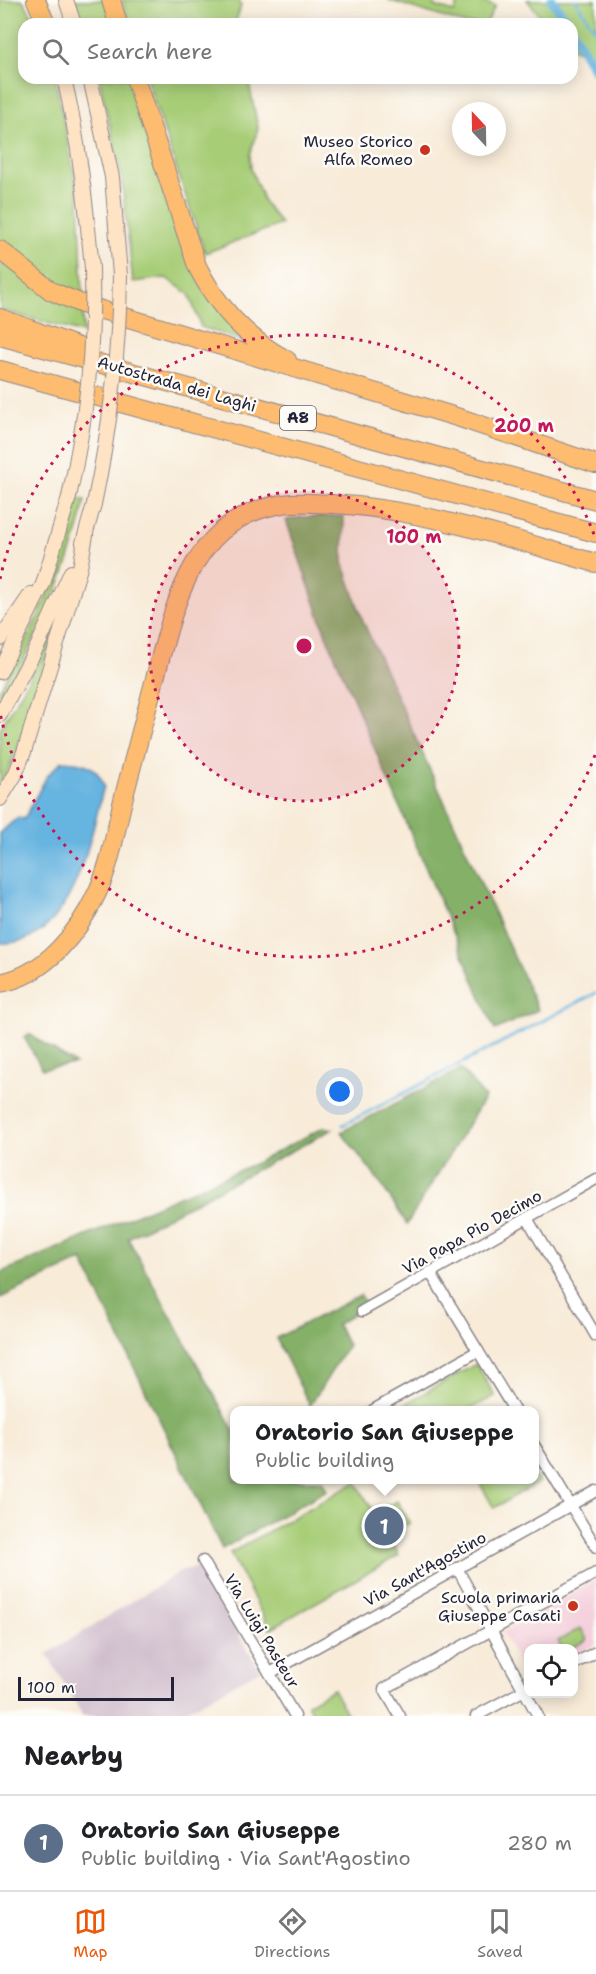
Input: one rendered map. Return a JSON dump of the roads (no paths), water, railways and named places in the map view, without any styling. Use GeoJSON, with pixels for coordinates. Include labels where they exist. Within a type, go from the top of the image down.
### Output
{"type":"FeatureCollection","features":[{"type":"Feature","properties":{"kind":"highway"},"geometry":{"type":"LineString","coordinates":[[36,0],[45,18]]}},
{"type":"Feature","properties":{"kind":"highway"},"geometry":{"type":"LineString","coordinates":[[111,0],[116,18]]}},
{"type":"Feature","properties":{"kind":"highway"},"geometry":{"type":"LineString","coordinates":[[137,84],[197,266],[219,304],[267,350],[291,362],[359,387],[596,464]]}},
{"type":"Feature","properties":{"kind":"highway"},"geometry":{"type":"LineString","coordinates":[[0,250],[51,291],[82,304],[282,366],[359,387]]}},
{"type":"Feature","properties":{"kind":"highway"},"geometry":{"type":"LineString","coordinates":[[0,318],[75,345],[149,376]]}},
{"type":"Feature","properties":{"kind":"highway","name":"Autostrada dei Laghi"},"geometry":{"type":"LineString","coordinates":[[0,336],[596,500]]}},
{"type":"Feature","properties":{"kind":"highway","name":"Autostrada dei Laghi"},"geometry":{"type":"LineString","coordinates":[[0,370],[596,533]]}},
{"type":"Feature","properties":{"kind":"highway"},"geometry":{"type":"LineString","coordinates":[[0,983],[44,963],[73,934],[98,891],[173,613],[192,567],[227,525],[249,513],[274,505],[303,502],[358,505],[453,523],[596,563]]}},
{"type":"Feature","properties":{"kind":"main road"},"geometry":{"type":"LineString","coordinates":[[42,0],[46,18]]}},
{"type":"Feature","properties":{"kind":"main road"},"geometry":{"type":"LineString","coordinates":[[66,0],[72,18]]}},
{"type":"Feature","properties":{"kind":"main road"},"geometry":{"type":"LineString","coordinates":[[0,672],[43,584],[69,497],[88,400],[93,331],[92,268],[84,185],[65,84]]}},
{"type":"Feature","properties":{"kind":"main road"},"geometry":{"type":"LineString","coordinates":[[0,799],[15,775],[24,752],[80,568],[113,408],[118,365],[120,275],[112,177],[91,84]]}},
{"type":"Feature","properties":{"kind":"main road"},"geometry":{"type":"LineString","coordinates":[[0,639],[29,597],[60,529]]}},
{"type":"Feature","properties":{"kind":"main road"},"geometry":{"type":"LineString","coordinates":[[0,715],[38,645],[86,535]]}},
{"type":"Feature","properties":{"kind":"street","name":"Via Papa Pio Decimo"},"geometry":{"type":"LineString","coordinates":[[362,1311],[596,1179]]}},
{"type":"Feature","properties":{"kind":"street"},"geometry":{"type":"LineString","coordinates":[[527,1218],[596,1336]]}},
{"type":"Feature","properties":{"kind":"street"},"geometry":{"type":"LineString","coordinates":[[430,1272],[512,1406]]}},
{"type":"Feature","properties":{"kind":"street"},"geometry":{"type":"LineString","coordinates":[[380,1406],[478,1351]]}},
{"type":"Feature","properties":{"kind":"street"},"geometry":{"type":"LineString","coordinates":[[539,1453],[596,1547]]}},
{"type":"Feature","properties":{"kind":"street","name":"Via Sant'Agostino"},"geometry":{"type":"LineString","coordinates":[[270,1673],[596,1491]]}},
{"type":"Feature","properties":{"kind":"street","name":"Via Luigi Pasteur"},"geometry":{"type":"LineString","coordinates":[[203,1561],[295,1716]]}},
{"type":"Feature","properties":{"kind":"street"},"geometry":{"type":"LineString","coordinates":[[457,1568],[524,1686]]}},
{"type":"Feature","properties":{"kind":"street"},"geometry":{"type":"LineString","coordinates":[[400,1716],[384,1689],[596,1573]]}},
{"type":"Feature","properties":{"kind":"street"},"geometry":{"type":"LineString","coordinates":[[578,1661],[596,1652]]}},
{"type":"Feature","properties":{"kind":"street"},"geometry":{"type":"LineString","coordinates":[[476,1716],[524,1691]]}},
{"type":"Feature","properties":{"kind":"street"},"geometry":{"type":"LineString","coordinates":[[530,1698],[538,1716]]}},
{"type":"Feature","properties":{"kind":"water"},"geometry":{"type":"Polygon","coordinates":[[[62,761],[88,766],[97,773],[104,786],[84,859],[74,886],[61,909],[45,928],[25,940],[0,943],[0,833],[18,817],[24,819],[47,776],[62,761]]]}},
{"type":"Feature","properties":{"kind":"waterway"},"geometry":{"type":"LineString","coordinates":[[552,0],[564,18]]}},
{"type":"Feature","properties":{"kind":"waterway"},"geometry":{"type":"LineString","coordinates":[[575,0],[596,31]]}},
{"type":"Feature","properties":{"kind":"waterway"},"geometry":{"type":"LineString","coordinates":[[578,41],[596,72]]}},
{"type":"Feature","properties":{"kind":"waterway"},"geometry":{"type":"LineString","coordinates":[[343,1125],[596,993]]}},
{"type":"Feature","properties":{"kind":"place","name":"Museo Storico Alfa Romeo"},"geometry":{"type":"Point","coordinates":[425,150]}},
{"type":"Feature","properties":{"kind":"place","name":"Oratorio San Giuseppe"},"geometry":{"type":"Point","coordinates":[384,1526]}},
{"type":"Feature","properties":{"kind":"place","name":"Scuola primaria Giuseppe Casati"},"geometry":{"type":"Point","coordinates":[573,1606]}}]}
